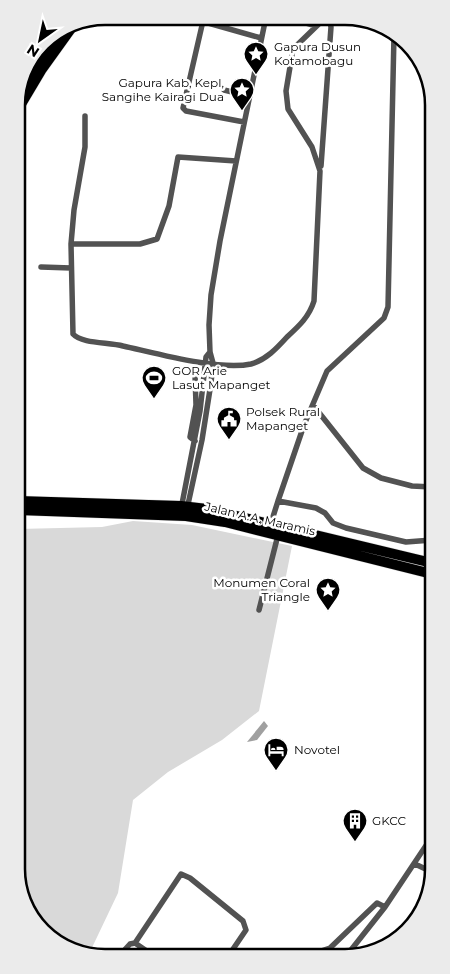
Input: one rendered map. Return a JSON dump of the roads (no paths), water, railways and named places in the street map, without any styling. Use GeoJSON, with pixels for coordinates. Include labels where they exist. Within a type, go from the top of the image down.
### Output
{"type":"FeatureCollection","features":[{"type":"Feature","properties":{"kind":"highway"},"geometry":{"type":"LineString","coordinates":[[26,95],[66,35]]}},
{"type":"Feature","properties":{"kind":"highway"},"geometry":{"type":"LineString","coordinates":[[25,501],[184,511],[272,523],[425,561]]}},
{"type":"Feature","properties":{"kind":"highway","name":"Jalan A.A. Maramis"},"geometry":{"type":"LineString","coordinates":[[25,510],[184,511],[425,572]]}},
{"type":"Feature","properties":{"kind":"street"},"geometry":{"type":"LineString","coordinates":[[204,25],[183,108],[186,111],[244,122]]}},
{"type":"Feature","properties":{"kind":"street"},"geometry":{"type":"LineString","coordinates":[[221,25],[261,38]]}},
{"type":"Feature","properties":{"kind":"street"},"geometry":{"type":"LineString","coordinates":[[184,511],[207,414],[213,363],[210,352],[211,295],[264,25]]}},
{"type":"Feature","properties":{"kind":"street"},"geometry":{"type":"LineString","coordinates":[[313,25],[316,26],[293,49],[286,91],[288,109],[312,147],[320,171]]}},
{"type":"Feature","properties":{"kind":"street"},"geometry":{"type":"LineString","coordinates":[[85,116],[85,147],[71,244],[72,334],[76,337],[205,362],[250,364],[268,355],[297,328],[311,310],[316,290],[320,171],[331,25]]}},
{"type":"Feature","properties":{"kind":"street"},"geometry":{"type":"LineString","coordinates":[[272,523],[278,500],[327,371],[384,318],[388,307],[394,42]]}},
{"type":"Feature","properties":{"kind":"street"},"geometry":{"type":"LineString","coordinates":[[224,90],[249,96]]}},
{"type":"Feature","properties":{"kind":"street"},"geometry":{"type":"LineString","coordinates":[[71,244],[154,242],[160,236],[167,215],[178,157],[236,161]]}},
{"type":"Feature","properties":{"kind":"street"},"geometry":{"type":"LineString","coordinates":[[41,267],[71,268]]}},
{"type":"Feature","properties":{"kind":"street"},"geometry":{"type":"LineString","coordinates":[[184,511],[205,362],[210,352]]}},
{"type":"Feature","properties":{"kind":"street"},"geometry":{"type":"LineString","coordinates":[[195,375],[196,405],[190,438],[195,440]]}},
{"type":"Feature","properties":{"kind":"street"},"geometry":{"type":"LineString","coordinates":[[313,404],[363,468],[390,480],[425,487]]}},
{"type":"Feature","properties":{"kind":"street"},"geometry":{"type":"LineString","coordinates":[[278,500],[316,508],[324,513],[332,523],[346,528],[406,542],[425,541]]}},
{"type":"Feature","properties":{"kind":"street"},"geometry":{"type":"LineString","coordinates":[[343,541],[346,528]]}},
{"type":"Feature","properties":{"kind":"street"},"geometry":{"type":"LineString","coordinates":[[259,610],[278,535]]}},
{"type":"Feature","properties":{"kind":"street"},"geometry":{"type":"LineString","coordinates":[[352,948],[385,907],[425,848]]}},
{"type":"Feature","properties":{"kind":"street"},"geometry":{"type":"LineString","coordinates":[[415,864],[425,869]]}},
{"type":"Feature","properties":{"kind":"street"},"geometry":{"type":"LineString","coordinates":[[124,949],[135,943],[179,876],[183,874],[238,916],[246,927],[233,949]]}},
{"type":"Feature","properties":{"kind":"street"},"geometry":{"type":"LineString","coordinates":[[327,949],[378,903],[385,907]]}},
{"type":"Feature","properties":{"kind":"street"},"geometry":{"type":"LineString","coordinates":[[135,943],[144,949]]}},
{"type":"Feature","properties":{"kind":"place","name":"Gapura Dusun Kotamobagu"},"geometry":{"type":"Point","coordinates":[256,75]}},
{"type":"Feature","properties":{"kind":"place","name":"Gapura Kab, Kepl, Sangihe Kairagi Dua"},"geometry":{"type":"Point","coordinates":[242,111]}},
{"type":"Feature","properties":{"kind":"place","name":"GOR Arie Lasut Mapanget"},"geometry":{"type":"Point","coordinates":[154,399]}},
{"type":"Feature","properties":{"kind":"place","name":"Polsek Rural Mapanget"},"geometry":{"type":"Point","coordinates":[229,440]}},
{"type":"Feature","properties":{"kind":"place","name":"Monumen Coral Triangle"},"geometry":{"type":"Point","coordinates":[328,611]}},
{"type":"Feature","properties":{"kind":"place","name":"Novotel"},"geometry":{"type":"Point","coordinates":[276,771]}},
{"type":"Feature","properties":{"kind":"place","name":"GKCC"},"geometry":{"type":"Point","coordinates":[355,842]}}]}
